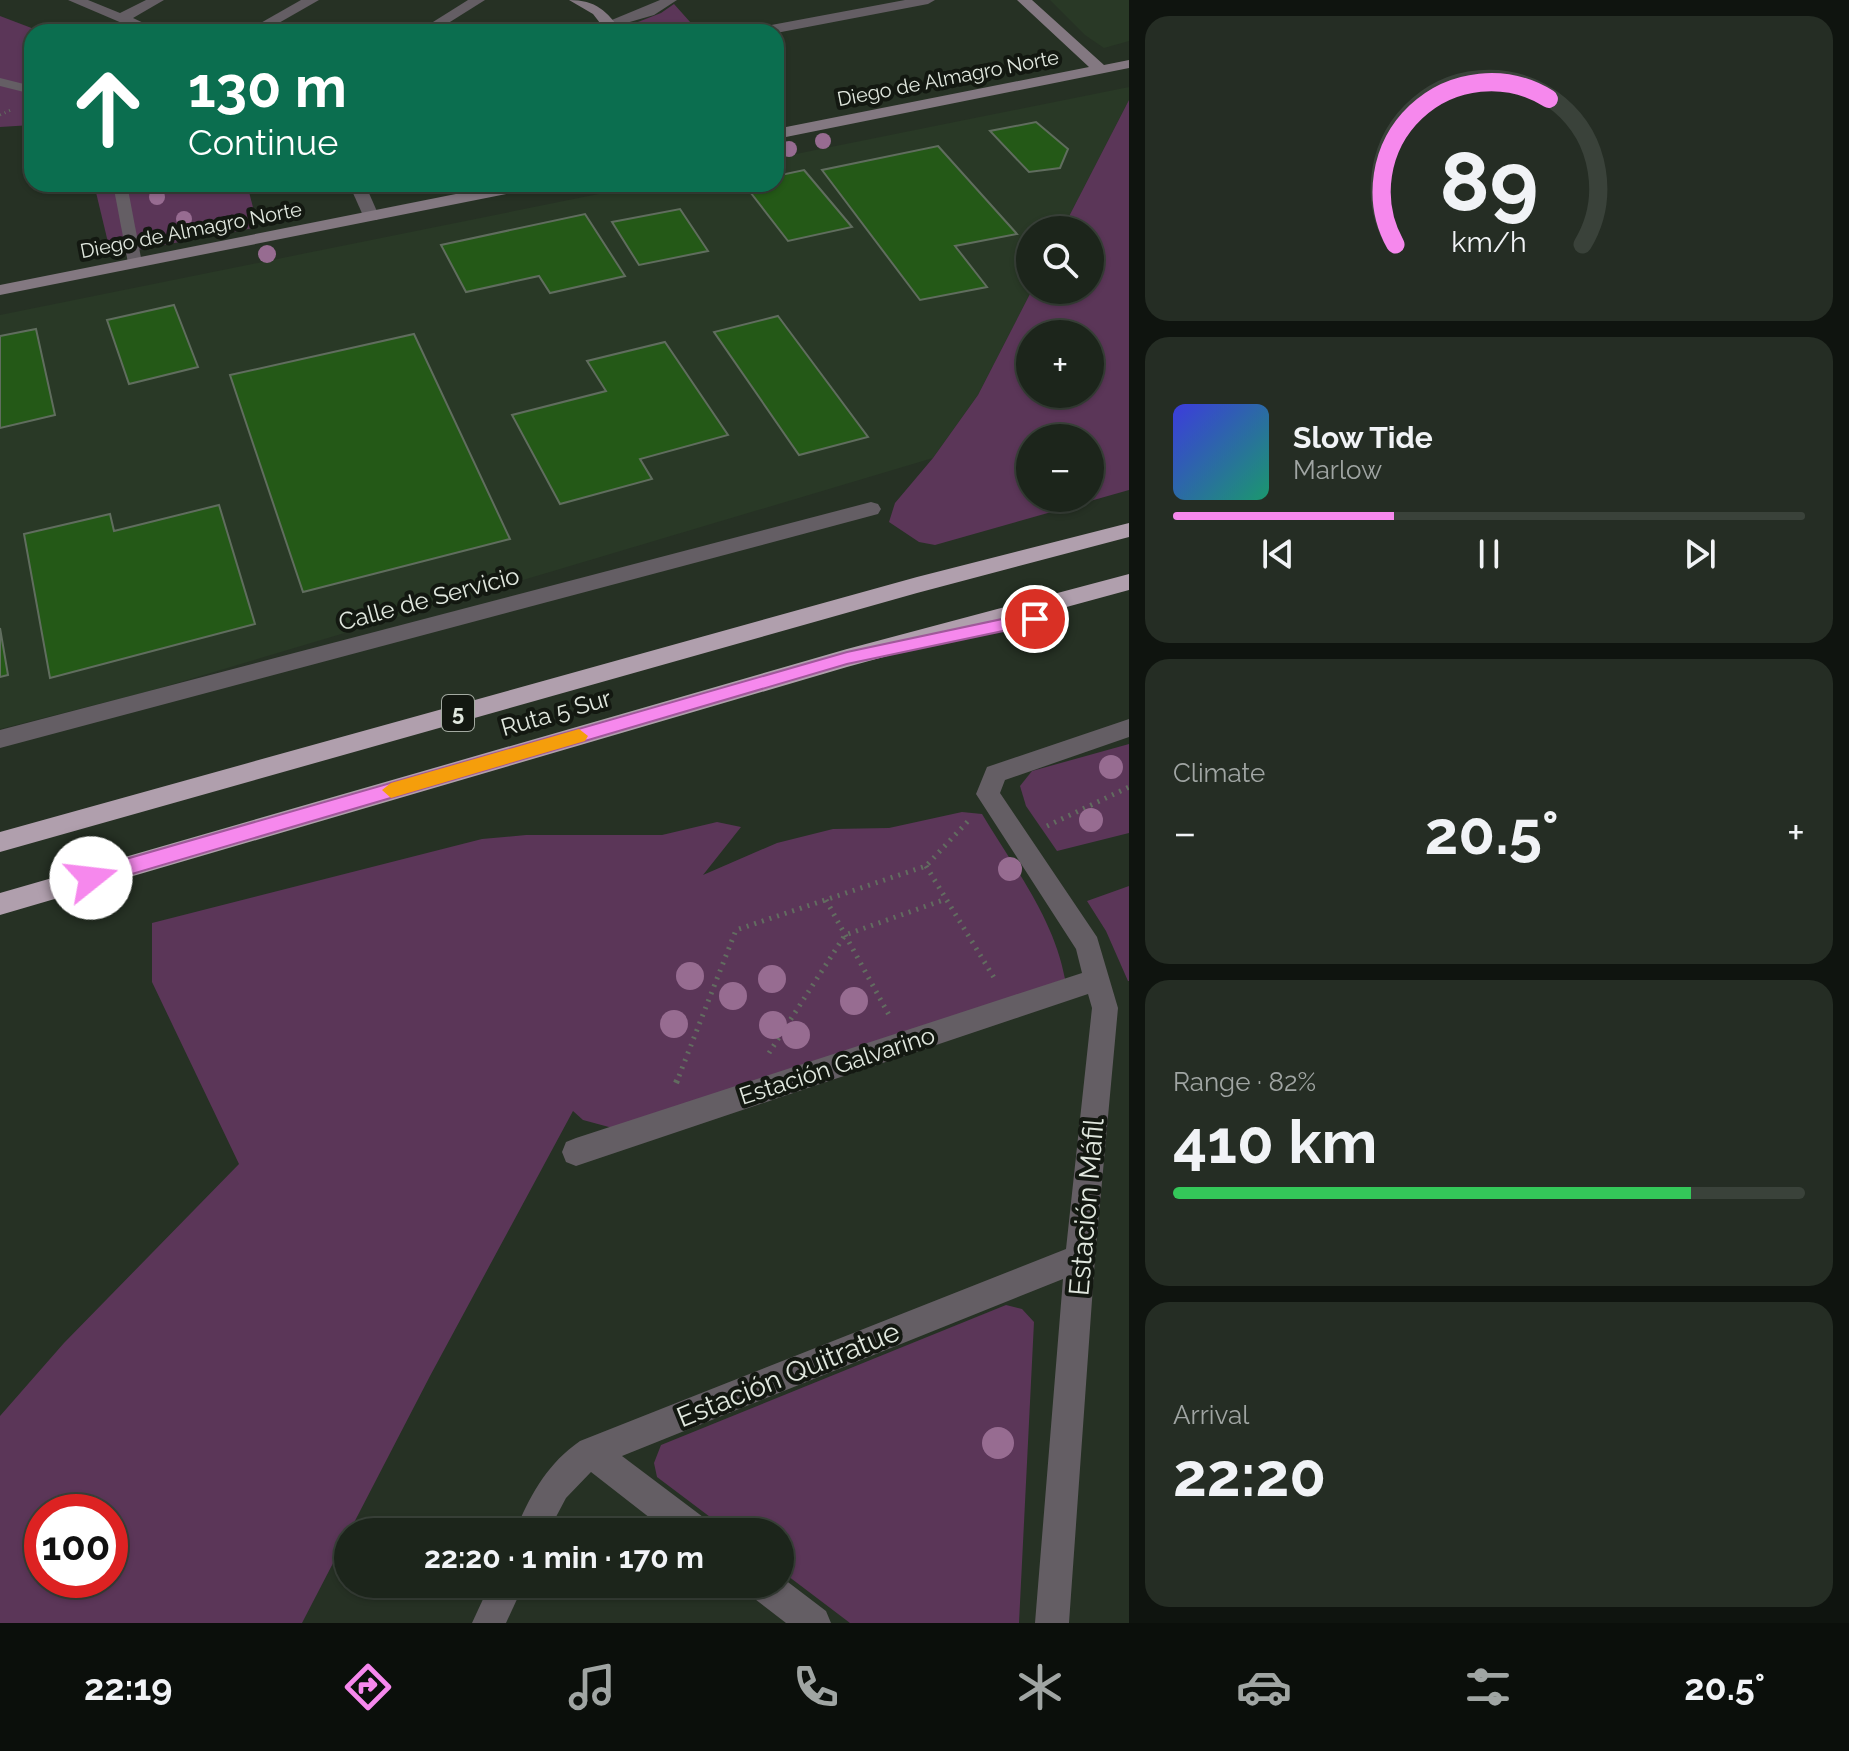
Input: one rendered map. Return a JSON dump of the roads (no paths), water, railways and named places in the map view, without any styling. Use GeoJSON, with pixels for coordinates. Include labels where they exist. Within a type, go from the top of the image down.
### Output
{"type":"FeatureCollection","features":[{"type":"Feature","properties":{"kind":"highway"},"geometry":{"type":"LineString","coordinates":[[917,585],[1129,515]]}},
{"type":"Feature","properties":{"kind":"highway","name":"Ruta 5 Sur"},"geometry":{"type":"LineString","coordinates":[[0,842],[917,585],[1129,530]]}},
{"type":"Feature","properties":{"kind":"highway","name":"Ruta 5 Sur"},"geometry":{"type":"LineString","coordinates":[[0,904],[847,658],[1129,582]]}},
{"type":"Feature","properties":{"kind":"highway"},"geometry":{"type":"LineString","coordinates":[[847,658],[1129,599]]}},
{"type":"Feature","properties":{"kind":"street"},"geometry":{"type":"LineString","coordinates":[[75,0],[136,24]]}},
{"type":"Feature","properties":{"kind":"street"},"geometry":{"type":"LineString","coordinates":[[121,18],[157,0]]}},
{"type":"Feature","properties":{"kind":"street"},"geometry":{"type":"LineString","coordinates":[[267,24],[312,0]]}},
{"type":"Feature","properties":{"kind":"street"},"geometry":{"type":"LineString","coordinates":[[438,24],[478,0]]}},
{"type":"Feature","properties":{"kind":"street"},"geometry":{"type":"LineString","coordinates":[[576,0],[593,7],[608,24]]}},
{"type":"Feature","properties":{"kind":"street"},"geometry":{"type":"LineString","coordinates":[[621,24],[670,0]]}},
{"type":"Feature","properties":{"kind":"street"},"geometry":{"type":"LineString","coordinates":[[843,0],[855,14]]}},
{"type":"Feature","properties":{"kind":"street"},"geometry":{"type":"LineString","coordinates":[[784,27],[928,0]]}},
{"type":"Feature","properties":{"kind":"street"},"geometry":{"type":"LineString","coordinates":[[1024,0],[1101,70]]}},
{"type":"Feature","properties":{"kind":"street","name":"Diego de Almagro Norte"},"geometry":{"type":"LineString","coordinates":[[784,132],[1129,64]]}},
{"type":"Feature","properties":{"kind":"street"},"geometry":{"type":"LineString","coordinates":[[360,192],[371,216]]}},
{"type":"Feature","properties":{"kind":"street","name":"Diego de Almagro Norte"},"geometry":{"type":"LineString","coordinates":[[0,290],[491,192]]}},
{"type":"Feature","properties":{"kind":"street","name":"Calle de Servicio"},"geometry":{"type":"LineString","coordinates":[[0,739],[871,509]]}},
{"type":"Feature","properties":{"kind":"street","name":"Estación Máfil"},"geometry":{"type":"LineString","coordinates":[[1052,1623],[1080,1258],[1105,1008],[1088,945],[988,794],[995,774],[1129,728]]}},
{"type":"Feature","properties":{"kind":"street","name":"Estación Galvarino"},"geometry":{"type":"LineString","coordinates":[[576,1152],[1099,979]]}},
{"type":"Feature","properties":{"kind":"street","name":"Estación Quitratue"},"geometry":{"type":"LineString","coordinates":[[538,1518],[552,1487],[567,1467],[591,1452],[1080,1258]]}},
{"type":"Feature","properties":{"kind":"street"},"geometry":{"type":"LineString","coordinates":[[591,1452],[677,1518]]}},
{"type":"Feature","properties":{"kind":"street"},"geometry":{"type":"LineString","coordinates":[[489,1623],[501,1598]]}},
{"type":"Feature","properties":{"kind":"street"},"geometry":{"type":"LineString","coordinates":[[781,1598],[814,1623]]}},
{"type":"Feature","properties":{"kind":"lane"},"geometry":{"type":"LineString","coordinates":[[0,82],[24,88]]}},
{"type":"Feature","properties":{"kind":"lane"},"geometry":{"type":"LineString","coordinates":[[122,192],[135,263]]}}]}
